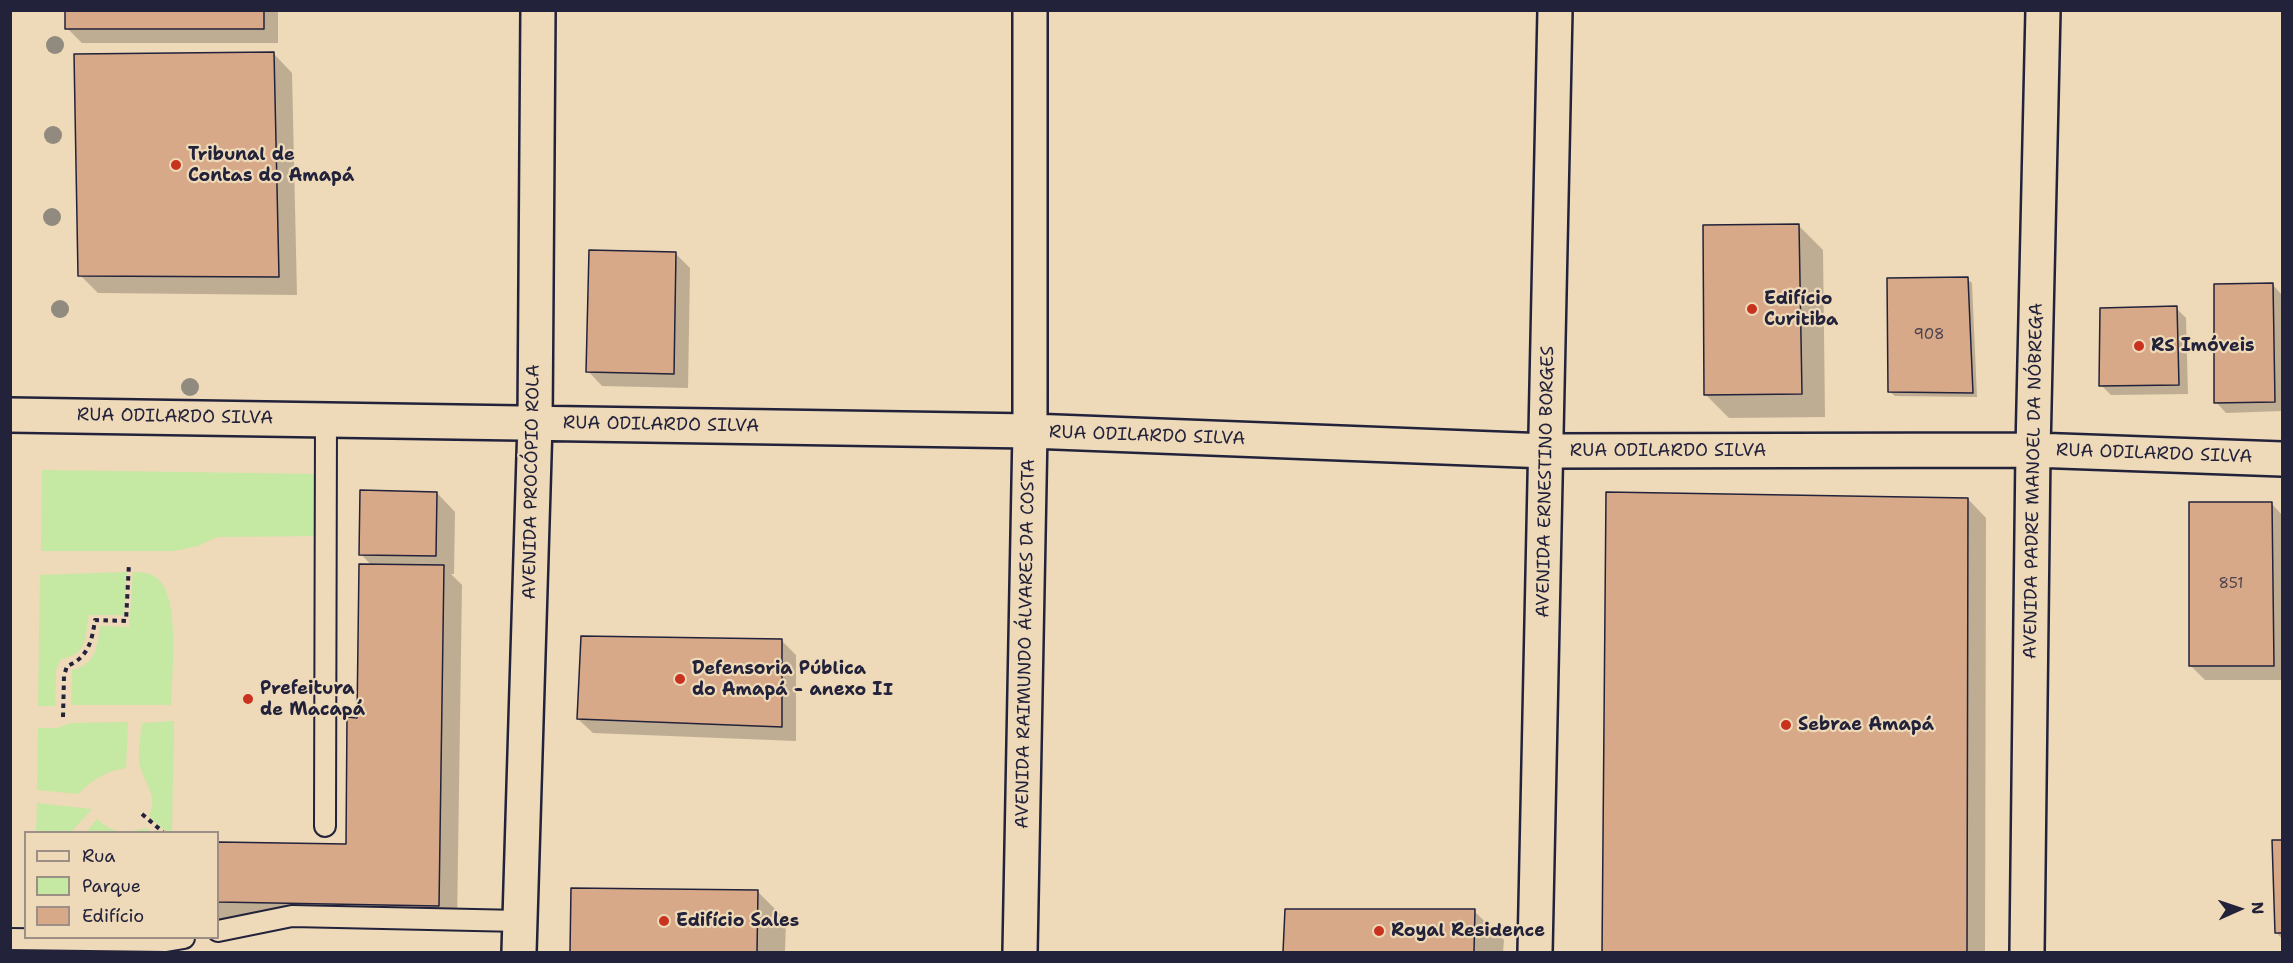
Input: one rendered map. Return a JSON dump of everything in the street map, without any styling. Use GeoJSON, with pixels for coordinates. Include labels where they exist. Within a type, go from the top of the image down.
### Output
{"type":"FeatureCollection","features":[{"type":"Feature","properties":{"kind":"street","name":"AVENIDA PROCÓPIO ROLA"},"geometry":{"type":"LineString","coordinates":[[519,937],[535,423],[538,10]]}},
{"type":"Feature","properties":{"kind":"street","name":"AVENIDA RAIMUNDO ÁLVARES DA COSTA"},"geometry":{"type":"LineString","coordinates":[[1020,952],[1030,431],[1030,10]]}},
{"type":"Feature","properties":{"kind":"street","name":"AVENIDA ERNESTINO BORGES"},"geometry":{"type":"LineString","coordinates":[[1535,952],[1555,10]]}},
{"type":"Feature","properties":{"kind":"street","name":"AVENIDA PADRE MANOEL DA NÓBREGA"},"geometry":{"type":"LineString","coordinates":[[2027,952],[2033,450],[2043,10]]}},
{"type":"Feature","properties":{"kind":"street","name":"RUA ODILARDO SILVA"},"geometry":{"type":"LineString","coordinates":[[10,415],[1030,431],[1547,451],[2033,450],[2283,459]]}},
{"type":"Feature","properties":{"kind":"lane"},"geometry":{"type":"LineString","coordinates":[[325,826],[326,419]]}},
{"type":"Feature","properties":{"kind":"lane"},"geometry":{"type":"LineString","coordinates":[[219,931],[292,916],[519,937]]}},
{"type":"Feature","properties":{"kind":"lane"},"geometry":{"type":"LineString","coordinates":[[10,939],[166,941],[177,939]]}},
{"type":"Feature","properties":{"kind":"path"},"geometry":{"type":"LineString","coordinates":[[63,717],[64,676],[67,666],[79,662],[87,650],[93,637],[94,620],[126,621],[129,563]]}},
{"type":"Feature","properties":{"kind":"path"},"geometry":{"type":"LineString","coordinates":[[142,814],[162,831]]}},
{"type":"Feature","properties":{"kind":"green space"},"geometry":{"type":"Polygon","coordinates":[[[42,470],[320,474],[320,536],[217,537],[198,546],[174,551],[41,551],[42,470]]]}},
{"type":"Feature","properties":{"kind":"green space"},"geometry":{"type":"Polygon","coordinates":[[[127,572],[124,615],[89,615],[81,649],[70,657],[61,659],[56,670],[55,706],[38,706],[40,575],[127,572]]]}},
{"type":"Feature","properties":{"kind":"green space"},"geometry":{"type":"Polygon","coordinates":[[[133,572],[147,573],[156,577],[166,590],[170,604],[173,639],[171,705],[71,705],[72,670],[86,664],[94,654],[100,626],[129,627],[133,572]]]}},
{"type":"Feature","properties":{"kind":"green space"},"geometry":{"type":"Polygon","coordinates":[[[174,721],[172,831],[166,831],[149,817],[152,796],[139,761],[142,723],[174,721]]]}},
{"type":"Feature","properties":{"kind":"green space"},"geometry":{"type":"Polygon","coordinates":[[[128,722],[126,768],[100,777],[78,794],[37,790],[38,728],[58,728],[70,723],[128,722]]]}},
{"type":"Feature","properties":{"kind":"green space"},"geometry":{"type":"Polygon","coordinates":[[[37,803],[92,809],[72,831],[36,831],[37,803]]]}},
{"type":"Feature","properties":{"kind":"green space"},"geometry":{"type":"Polygon","coordinates":[[[97,819],[120,831],[87,831],[97,819]]]}},
{"type":"Feature","properties":{"kind":"green space"},"geometry":{"type":"Polygon","coordinates":[[[147,828],[151,831],[131,831],[147,828]]]}},
{"type":"Feature","properties":{"kind":"building"},"geometry":{"type":"Polygon","coordinates":[[[65,10],[264,10],[264,29],[65,29],[65,10]]]}},
{"type":"Feature","properties":{"kind":"building","name":"Tribunal de Contas do Amapá"},"geometry":{"type":"Polygon","coordinates":[[[274,52],[279,277],[78,276],[74,54],[274,52]]]}},
{"type":"Feature","properties":{"kind":"building","name":"Edifício Curitiba"},"geometry":{"type":"Polygon","coordinates":[[[1799,224],[1802,394],[1704,395],[1703,225],[1799,224]]]}},
{"type":"Feature","properties":{"kind":"building"},"geometry":{"type":"Polygon","coordinates":[[[589,250],[676,252],[674,374],[586,372],[589,250]]]}},
{"type":"Feature","properties":{"kind":"building"},"geometry":{"type":"Polygon","coordinates":[[[1968,277],[1973,393],[1888,392],[1887,278],[1968,277]]]}},
{"type":"Feature","properties":{"kind":"building"},"geometry":{"type":"Polygon","coordinates":[[[2273,283],[2275,402],[2214,403],[2214,284],[2273,283]]]}},
{"type":"Feature","properties":{"kind":"building","name":"RS Imóveis"},"geometry":{"type":"Polygon","coordinates":[[[2177,306],[2179,385],[2099,386],[2100,308],[2177,306]]]}},
{"type":"Feature","properties":{"kind":"building"},"geometry":{"type":"Polygon","coordinates":[[[360,490],[437,492],[436,556],[359,555],[360,490]]]}},
{"type":"Feature","properties":{"kind":"building","name":"Sebrae Amapá"},"geometry":{"type":"Polygon","coordinates":[[[1606,492],[1968,498],[1967,952],[1602,952],[1606,492]]]}},
{"type":"Feature","properties":{"kind":"building"},"geometry":{"type":"Polygon","coordinates":[[[2189,502],[2272,502],[2274,666],[2189,666],[2189,502]]]}},
{"type":"Feature","properties":{"kind":"building"},"geometry":{"type":"Polygon","coordinates":[[[359,564],[444,565],[439,906],[219,902],[219,842],[346,844],[347,717],[357,718],[359,564]]]}},
{"type":"Feature","properties":{"kind":"building","name":"Defensoria Pública do Amapá - anexo II"},"geometry":{"type":"Polygon","coordinates":[[[581,636],[782,639],[782,727],[577,719],[581,636]]]}},
{"type":"Feature","properties":{"kind":"building"},"geometry":{"type":"Polygon","coordinates":[[[2272,840],[2282,840],[2282,933],[2275,933],[2272,840]]]}},
{"type":"Feature","properties":{"kind":"building","name":"Edifício Sales"},"geometry":{"type":"Polygon","coordinates":[[[571,888],[758,890],[757,952],[570,952],[571,888]]]}},
{"type":"Feature","properties":{"kind":"building","name":"Royal Residence"},"geometry":{"type":"Polygon","coordinates":[[[1285,909],[1475,909],[1474,952],[1283,952],[1285,909]]]}},
{"type":"Feature","properties":{"kind":"place","name":"Tribunal de Contas do Amapá"},"geometry":{"type":"Point","coordinates":[176,165]}},
{"type":"Feature","properties":{"kind":"place","name":"Edifício Curitiba"},"geometry":{"type":"Point","coordinates":[1752,309]}},
{"type":"Feature","properties":{"kind":"place","name":"RS Imóveis"},"geometry":{"type":"Point","coordinates":[2139,346]}},
{"type":"Feature","properties":{"kind":"place","name":"Defensoria Pública do Amapá - anexo II"},"geometry":{"type":"Point","coordinates":[680,679]}},
{"type":"Feature","properties":{"kind":"place","name":"Prefeitura de Macapá"},"geometry":{"type":"Point","coordinates":[248,699]}},
{"type":"Feature","properties":{"kind":"place","name":"Sebrae Amapá"},"geometry":{"type":"Point","coordinates":[1786,725]}},
{"type":"Feature","properties":{"kind":"place","name":"Edifício Sales"},"geometry":{"type":"Point","coordinates":[664,921]}},
{"type":"Feature","properties":{"kind":"place","name":"Royal Residence"},"geometry":{"type":"Point","coordinates":[1379,931]}}]}
